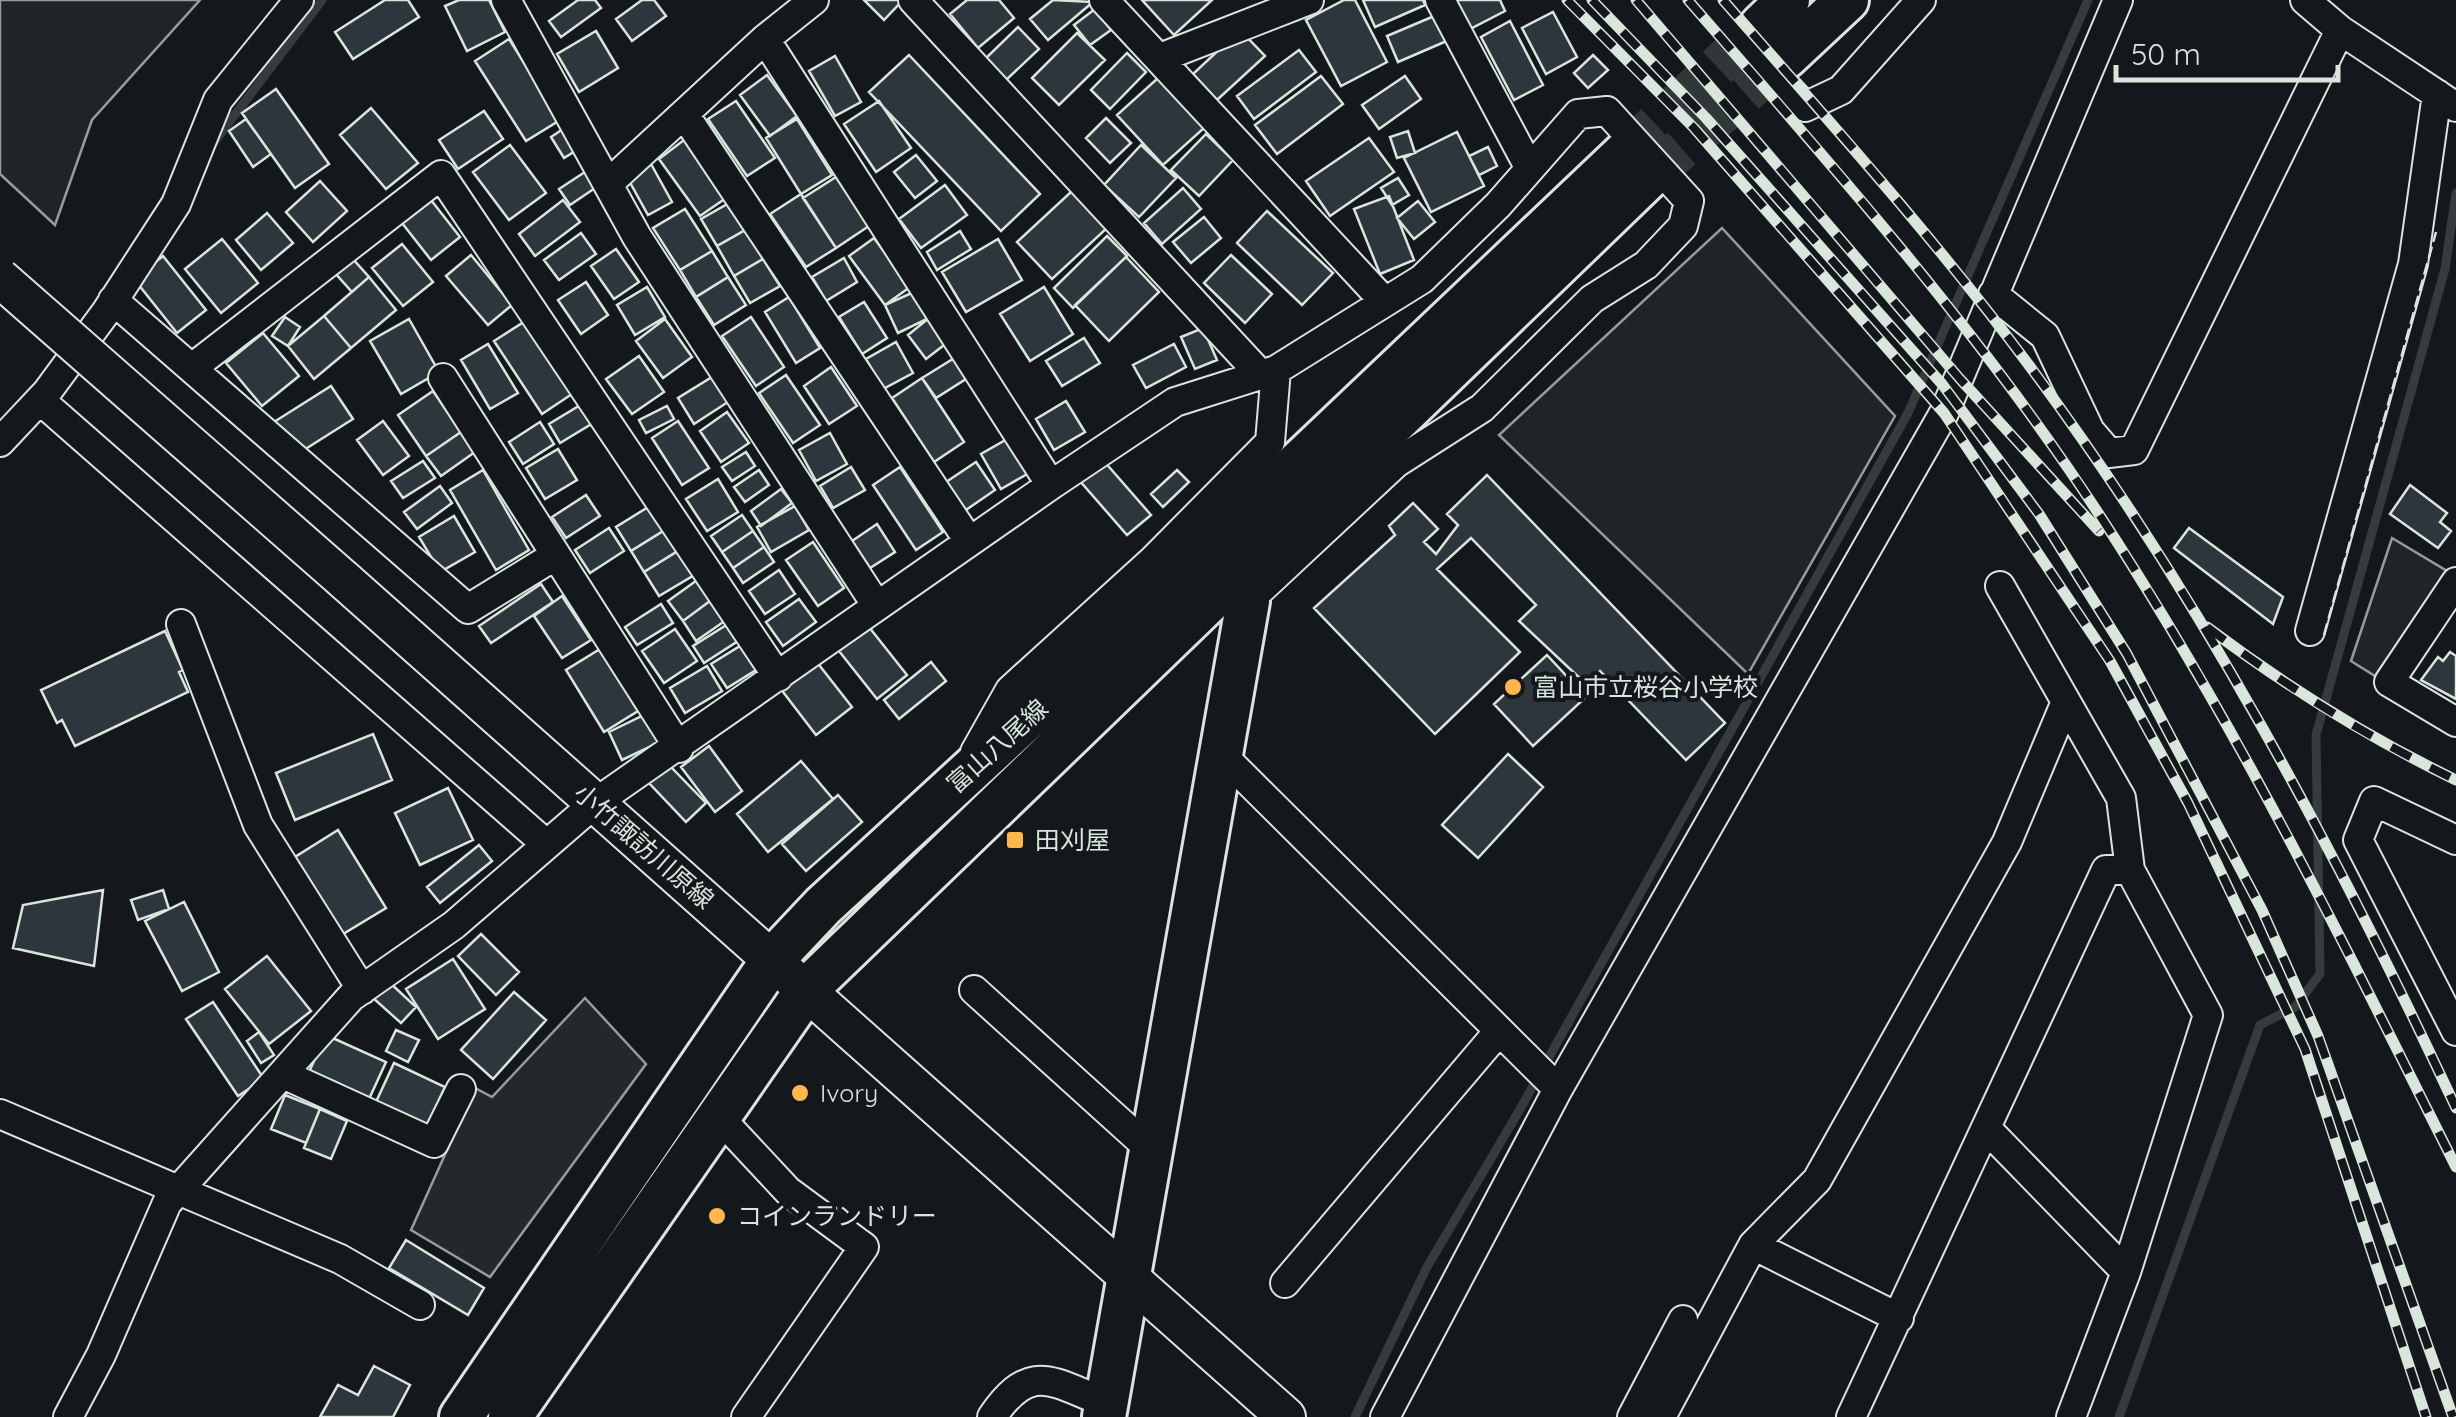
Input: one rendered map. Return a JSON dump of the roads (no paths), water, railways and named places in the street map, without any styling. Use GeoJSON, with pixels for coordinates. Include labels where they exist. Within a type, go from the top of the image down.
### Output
{"type":"FeatureCollection","features":[{"type":"Feature","properties":{"kind":"main road"},"geometry":{"type":"LineString","coordinates":[[1779,28],[1847,0]]}},
{"type":"Feature","properties":{"kind":"main road","name":"富山八尾線"},"geometry":{"type":"LineString","coordinates":[[461,1417],[774,958],[823,906],[958,782],[1638,165],[808,988],[510,1417]]}},
{"type":"Feature","properties":{"kind":"main road","name":"小竹諏訪川原線"},"geometry":{"type":"LineString","coordinates":[[0,278],[808,988],[1286,1417]]}},
{"type":"Feature","properties":{"kind":"main road"},"geometry":{"type":"LineString","coordinates":[[1105,1410],[1248,601]]}},
{"type":"Feature","properties":{"kind":"street"},"geometry":{"type":"LineString","coordinates":[[0,442],[40,400],[114,300],[176,204],[218,100],[299,0]]}},
{"type":"Feature","properties":{"kind":"street"},"geometry":{"type":"LineString","coordinates":[[506,0],[637,237],[877,606]]}},
{"type":"Feature","properties":{"kind":"street"},"geometry":{"type":"LineString","coordinates":[[609,184],[814,0]]}},
{"type":"Feature","properties":{"kind":"street"},"geometry":{"type":"LineString","coordinates":[[913,0],[1268,372],[1270,442],[1153,560],[1010,690],[958,782]]}},
{"type":"Feature","properties":{"kind":"street"},"geometry":{"type":"LineString","coordinates":[[1104,0],[1384,301]]}},
{"type":"Feature","properties":{"kind":"street"},"geometry":{"type":"LineString","coordinates":[[1160,58],[1309,0]]}},
{"type":"Feature","properties":{"kind":"street"},"geometry":{"type":"LineString","coordinates":[[1440,0],[1530,167]]}},
{"type":"Feature","properties":{"kind":"street"},"geometry":{"type":"LineString","coordinates":[[1706,0],[1805,107],[1841,90],[1921,0]]}},
{"type":"Feature","properties":{"kind":"street"},"geometry":{"type":"LineString","coordinates":[[1385,1417],[1558,1089],[1944,412],[2118,0]]}},
{"type":"Feature","properties":{"kind":"street"},"geometry":{"type":"LineString","coordinates":[[2305,0],[2340,30],[2446,100],[2413,264],[2310,631]]}},
{"type":"Feature","properties":{"kind":"street"},"geometry":{"type":"LineString","coordinates":[[1993,294],[2045,336],[2090,431],[2109,453],[2134,450],[2340,30]]}},
{"type":"Feature","properties":{"kind":"street"},"geometry":{"type":"LineString","coordinates":[[765,40],[1051,485]]}},
{"type":"Feature","properties":{"kind":"street"},"geometry":{"type":"LineString","coordinates":[[68,1417],[101,1356],[167,1203],[362,990],[454,926],[595,804],[1051,485],[1175,402],[1268,372],[1422,279],[1498,206],[1578,114],[1607,110],[1689,201],[1683,226],[1646,264],[1592,299],[1482,408],[1396,463],[1248,601]]}},
{"type":"Feature","properties":{"kind":"street"},"geometry":{"type":"LineString","coordinates":[[684,114],[969,542]]}},
{"type":"Feature","properties":{"kind":"street"},"geometry":{"type":"LineString","coordinates":[[192,368],[442,175],[778,677]]}},
{"type":"Feature","properties":{"kind":"street"},"geometry":{"type":"LineString","coordinates":[[114,300],[468,609],[556,556]]}},
{"type":"Feature","properties":{"kind":"street"},"geometry":{"type":"LineString","coordinates":[[443,378],[679,748]]}},
{"type":"Feature","properties":{"kind":"street"},"geometry":{"type":"LineString","coordinates":[[40,400],[546,844]]}},
{"type":"Feature","properties":{"kind":"street"},"geometry":{"type":"LineString","coordinates":[[2456,582],[2389,682],[2456,722]]}},
{"type":"Feature","properties":{"kind":"street"},"geometry":{"type":"LineString","coordinates":[[2000,586],[2121,798],[2130,870],[2208,1016],[2126,1272],[2071,1417]]}},
{"type":"Feature","properties":{"kind":"street"},"geometry":{"type":"LineString","coordinates":[[181,624],[258,825],[362,990]]}},
{"type":"Feature","properties":{"kind":"street"},"geometry":{"type":"LineString","coordinates":[[1661,1417],[1753,1246],[1817,1180],[2007,842],[2064,704]]}},
{"type":"Feature","properties":{"kind":"street"},"geometry":{"type":"LineString","coordinates":[[1222,755],[1558,1089]]}},
{"type":"Feature","properties":{"kind":"street"},"geometry":{"type":"LineString","coordinates":[[2456,840],[2374,802],[2358,840],[2456,1032]]}},
{"type":"Feature","properties":{"kind":"street"},"geometry":{"type":"LineString","coordinates":[[1852,1417],[2106,870],[2130,870]]}},
{"type":"Feature","properties":{"kind":"street"},"geometry":{"type":"LineString","coordinates":[[974,990],[1151,1150]]}},
{"type":"Feature","properties":{"kind":"street"},"geometry":{"type":"LineString","coordinates":[[1285,1283],[1499,1031]]}},
{"type":"Feature","properties":{"kind":"street"},"geometry":{"type":"LineString","coordinates":[[282,1074],[434,1142],[461,1089]]}},
{"type":"Feature","properties":{"kind":"street"},"geometry":{"type":"LineString","coordinates":[[0,1114],[177,1193],[340,1259],[420,1304]]}},
{"type":"Feature","properties":{"kind":"street"},"geometry":{"type":"LineString","coordinates":[[718,1116],[788,1191],[864,1247],[746,1417]]}},
{"type":"Feature","properties":{"kind":"street"},"geometry":{"type":"LineString","coordinates":[[1987,1129],[2126,1272]]}},
{"type":"Feature","properties":{"kind":"street"},"geometry":{"type":"LineString","coordinates":[[1753,1246],[1899,1318]]}},
{"type":"Feature","properties":{"kind":"street"},"geometry":{"type":"LineString","coordinates":[[1632,1417],[1683,1320]]}},
{"type":"Feature","properties":{"kind":"street"},"geometry":{"type":"LineString","coordinates":[[992,1417],[1011,1389],[1026,1380],[1048,1381],[1105,1410]]}},
{"type":"Feature","properties":{"kind":"waterway"},"geometry":{"type":"LineString","coordinates":[[212,145],[322,0]]}},
{"type":"Feature","properties":{"kind":"waterway"},"geometry":{"type":"LineString","coordinates":[[1355,1417],[1427,1267],[1519,1111],[1908,413],[2088,0]]}},
{"type":"Feature","properties":{"kind":"waterway"},"geometry":{"type":"LineString","coordinates":[[2119,1417],[2260,1025],[2295,1007],[2320,974],[2316,735],[2445,269],[2456,193]]}},
{"type":"Feature","properties":{"kind":"tunnel"},"geometry":{"type":"LineString","coordinates":[[1625,153],[1761,26]]}},
{"type":"Feature","properties":{"kind":"tunnel"},"geometry":{"type":"LineString","coordinates":[[1650,176],[1786,57]]}},
{"type":"Feature","properties":{"kind":"railway"},"geometry":{"type":"LineString","coordinates":[[1567,0],[1694,128],[1944,413],[2110,661],[2188,803],[2305,1049],[2426,1417]]}},
{"type":"Feature","properties":{"kind":"railway"},"geometry":{"type":"LineString","coordinates":[[1592,0],[1706,118],[1942,384],[2039,514],[2127,654],[2262,910],[2318,1036],[2453,1417]]}},
{"type":"Feature","properties":{"kind":"railway"},"geometry":{"type":"LineString","coordinates":[[1636,0],[1960,379],[2099,531]]}},
{"type":"Feature","properties":{"kind":"railway"},"geometry":{"type":"LineString","coordinates":[[1688,0],[1836,171],[1979,346],[2123,551],[2274,811],[2456,1167]]}},
{"type":"Feature","properties":{"kind":"railway"},"geometry":{"type":"LineString","coordinates":[[1723,0],[1960,276],[2034,372],[2154,547],[2210,637],[2314,823],[2456,1108]]}},
{"type":"Feature","properties":{"kind":"railway"},"geometry":{"type":"LineString","coordinates":[[2207,627],[2328,710],[2456,780]]}},
{"type":"Feature","properties":{"kind":"place","name":"富山市立桜谷小学校"},"geometry":{"type":"Point","coordinates":[1513,687]}},
{"type":"Feature","properties":{"kind":"place","name":"田刈屋"},"geometry":{"type":"Point","coordinates":[1015,840]}},
{"type":"Feature","properties":{"kind":"place","name":"Ivory"},"geometry":{"type":"Point","coordinates":[800,1093]}},
{"type":"Feature","properties":{"kind":"place","name":"コインランドリー"},"geometry":{"type":"Point","coordinates":[717,1216]}}]}
